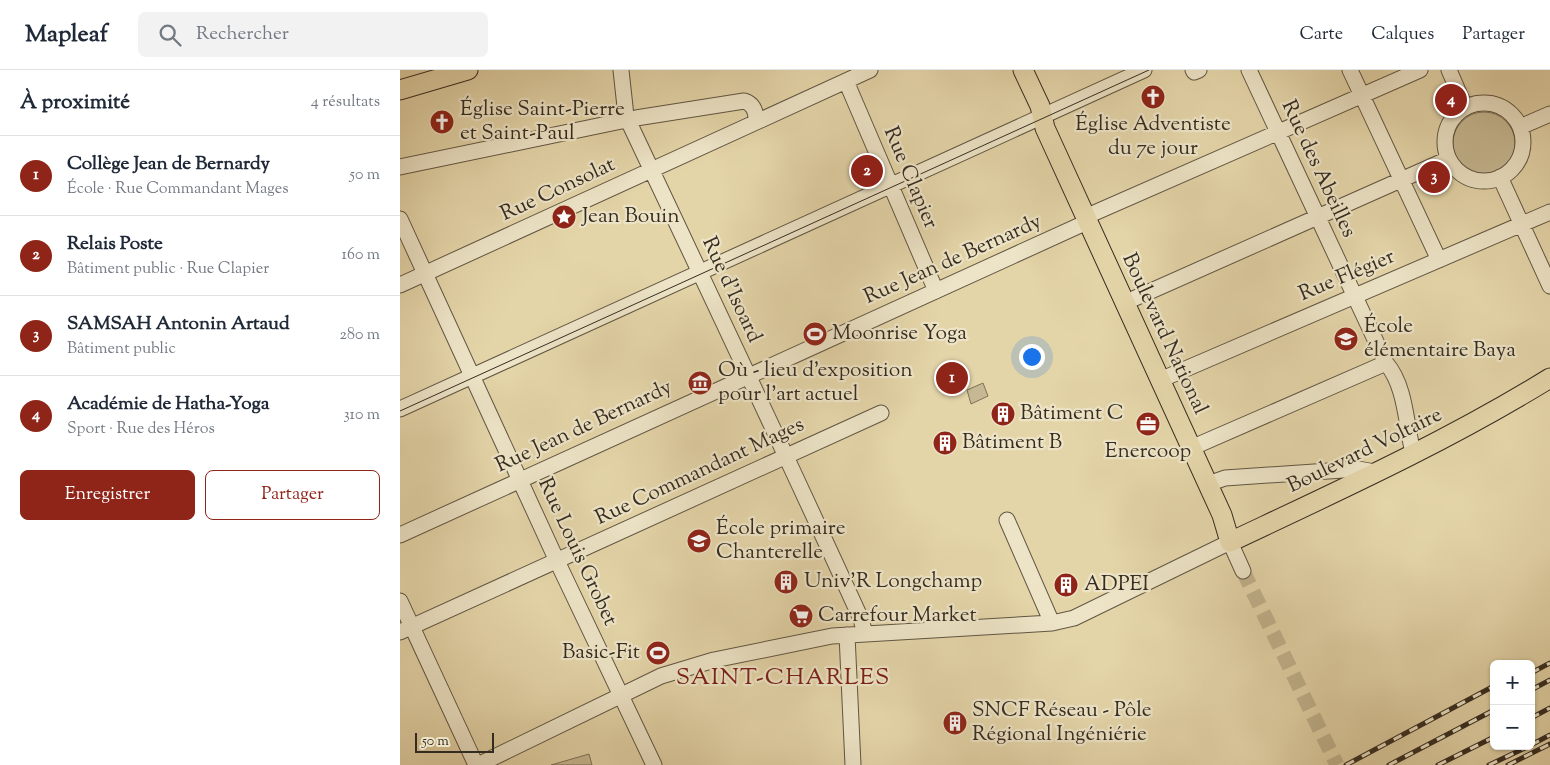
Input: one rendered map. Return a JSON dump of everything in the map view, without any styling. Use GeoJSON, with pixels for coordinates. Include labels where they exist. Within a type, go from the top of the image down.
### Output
{"type":"FeatureCollection","features":[{"type":"Feature","properties":{"kind":"main road"},"geometry":{"type":"LineString","coordinates":[[400,90],[432,75],[468,70]]}},
{"type":"Feature","properties":{"kind":"main road","name":"Boulevard National"},"geometry":{"type":"LineString","coordinates":[[1023,70],[1040,106],[1042,116],[1086,220],[1224,520],[1230,542]]}},
{"type":"Feature","properties":{"kind":"main road","name":"Boulevard Voltaire"},"geometry":{"type":"LineString","coordinates":[[1230,542],[1413,453],[1519,398],[1550,378]]}},
{"type":"Feature","properties":{"kind":"main road","name":"Boulevard Voltaire"},"geometry":{"type":"LineString","coordinates":[[1519,398],[1532,396],[1550,389]]}},
{"type":"Feature","properties":{"kind":"street","name":"Rue d'Isoard"},"geometry":{"type":"LineString","coordinates":[[621,70],[628,119],[786,456],[861,619],[865,634]]}},
{"type":"Feature","properties":{"kind":"street","name":"Rue Consolat"},"geometry":{"type":"LineString","coordinates":[[400,285],[870,70]]}},
{"type":"Feature","properties":{"kind":"street"},"geometry":{"type":"LineString","coordinates":[[400,408],[1144,70]]}},
{"type":"Feature","properties":{"kind":"street"},"geometry":{"type":"LineString","coordinates":[[1193,70],[1194,72],[1199,70]]}},
{"type":"Feature","properties":{"kind":"street","name":"Rue des Abeilles"},"geometry":{"type":"LineString","coordinates":[[1249,70],[1316,217],[1386,363],[1391,369],[1399,388],[1413,453]]}},
{"type":"Feature","properties":{"kind":"street"},"geometry":{"type":"LineString","coordinates":[[1350,70],[1439,260]]}},
{"type":"Feature","properties":{"kind":"street","name":"Rue Jean de Bernardy"},"geometry":{"type":"LineString","coordinates":[[400,535],[936,291],[1086,220],[1420,70]]}},
{"type":"Feature","properties":{"kind":"street"},"geometry":{"type":"LineString","coordinates":[[1449,70],[1465,107]]}},
{"type":"Feature","properties":{"kind":"street","name":"Rue Clapier"},"geometry":{"type":"LineString","coordinates":[[846,81],[936,291]]}},
{"type":"Feature","properties":{"kind":"street"},"geometry":{"type":"LineString","coordinates":[[400,167],[628,119],[744,101],[751,104],[754,109],[756,121]]}},
{"type":"Feature","properties":{"kind":"street"},"geometry":{"type":"LineString","coordinates":[[1486,102],[1500,106],[1513,115],[1520,127],[1523,142],[1520,157],[1511,170],[1500,177],[1491,180],[1474,180],[1459,172],[1448,159],[1445,145],[1446,130],[1453,117],[1465,107],[1486,102]]}},
{"type":"Feature","properties":{"kind":"street"},"geometry":{"type":"LineString","coordinates":[[1520,127],[1550,114]]}},
{"type":"Feature","properties":{"kind":"street"},"geometry":{"type":"LineString","coordinates":[[1124,302],[1448,159]]}},
{"type":"Feature","properties":{"kind":"street"},"geometry":{"type":"LineString","coordinates":[[1500,177],[1550,286]]}},
{"type":"Feature","properties":{"kind":"street","name":"Rue Flégier"},"geometry":{"type":"LineString","coordinates":[[1160,380],[1550,212]]}},
{"type":"Feature","properties":{"kind":"street","name":"Rue Louis Grobet"},"geometry":{"type":"LineString","coordinates":[[400,219],[557,561],[654,765]]}},
{"type":"Feature","properties":{"kind":"street"},"geometry":{"type":"LineString","coordinates":[[1191,448],[1386,363]]}},
{"type":"Feature","properties":{"kind":"street","name":"Rue Commandant Mages"},"geometry":{"type":"LineString","coordinates":[[406,630],[881,413]]}},
{"type":"Feature","properties":{"kind":"street"},"geometry":{"type":"LineString","coordinates":[[1208,484],[1225,478],[1358,469],[1375,472]]}},
{"type":"Feature","properties":{"kind":"street"},"geometry":{"type":"LineString","coordinates":[[1007,520],[1052,623]]}},
{"type":"Feature","properties":{"kind":"street"},"geometry":{"type":"LineString","coordinates":[[400,601],[406,630],[477,765],[661,676],[714,660],[847,635],[1052,623],[1074,618],[1230,542]]}},
{"type":"Feature","properties":{"kind":"street","name":"Boulevard National"},"geometry":{"type":"LineString","coordinates":[[1230,542],[1243,571]]}},
{"type":"Feature","properties":{"kind":"street"},"geometry":{"type":"LineString","coordinates":[[847,635],[853,760]]}},
{"type":"Feature","properties":{"kind":"shaded area"},"geometry":{"type":"Polygon","coordinates":[[[1484,112],[1496,115],[1506,121],[1512,131],[1515,143],[1512,155],[1506,165],[1496,171],[1484,174],[1472,171],[1462,165],[1456,155],[1453,143],[1456,131],[1462,121],[1472,115],[1484,112]]]}},
{"type":"Feature","properties":{"kind":"shaded area"},"geometry":{"type":"Polygon","coordinates":[[[983,383],[988,396],[971,404],[967,390],[983,383]]]}},
{"type":"Feature","properties":{"kind":"shaded area"},"geometry":{"type":"Polygon","coordinates":[[[589,754],[592,765],[551,765],[589,754]]]}},
{"type":"Feature","properties":{"kind":"tunnel"},"geometry":{"type":"LineString","coordinates":[[1243,571],[1337,765]]}},
{"type":"Feature","properties":{"kind":"tram line"},"geometry":{"type":"LineString","coordinates":[[400,411],[1149,70]]}},
{"type":"Feature","properties":{"kind":"railway"},"geometry":{"type":"LineString","coordinates":[[1535,671],[1550,663]]}},
{"type":"Feature","properties":{"kind":"railway"},"geometry":{"type":"LineString","coordinates":[[1535,688],[1550,680]]}},
{"type":"Feature","properties":{"kind":"railway"},"geometry":{"type":"LineString","coordinates":[[1346,765],[1490,688]]}},
{"type":"Feature","properties":{"kind":"railway"},"geometry":{"type":"LineString","coordinates":[[1535,716],[1550,708]]}},
{"type":"Feature","properties":{"kind":"railway"},"geometry":{"type":"LineString","coordinates":[[1389,765],[1490,712]]}},
{"type":"Feature","properties":{"kind":"railway"},"geometry":{"type":"LineString","coordinates":[[1535,743],[1550,735]]}},
{"type":"Feature","properties":{"kind":"railway"},"geometry":{"type":"LineString","coordinates":[[1438,765],[1490,739]]}},
{"type":"Feature","properties":{"kind":"railway"},"geometry":{"type":"LineString","coordinates":[[1508,765],[1550,744]]}},
{"type":"Feature","properties":{"kind":"railway"},"geometry":{"type":"LineString","coordinates":[[1489,765],[1521,750]]}},
{"type":"Feature","properties":{"kind":"place","name":"Église Adventiste du 7e jour"},"geometry":{"type":"Point","coordinates":[1153,97]}},
{"type":"Feature","properties":{"kind":"place","name":"Académie de Hatha-Yoga"},"geometry":{"type":"Point","coordinates":[1451,100]}},
{"type":"Feature","properties":{"kind":"place","name":"Église Saint-Pierre et Saint-Paul"},"geometry":{"type":"Point","coordinates":[442,122]}},
{"type":"Feature","properties":{"kind":"place","name":"Relais Poste"},"geometry":{"type":"Point","coordinates":[867,171]}},
{"type":"Feature","properties":{"kind":"place","name":"SAMSAH Antonin Artaud"},"geometry":{"type":"Point","coordinates":[1434,177]}},
{"type":"Feature","properties":{"kind":"place","name":"Jean Bouin"},"geometry":{"type":"Point","coordinates":[564,217]}},
{"type":"Feature","properties":{"kind":"place","name":"Moonrise Yoga"},"geometry":{"type":"Point","coordinates":[815,334]}},
{"type":"Feature","properties":{"kind":"place","name":"École élémentaire Baya"},"geometry":{"type":"Point","coordinates":[1346,339]}},
{"type":"Feature","properties":{"kind":"place","name":"Collège Jean de Bernardy"},"geometry":{"type":"Point","coordinates":[952,378]}},
{"type":"Feature","properties":{"kind":"place","name":"Où - lieu d'exposition pour l'art actuel"},"geometry":{"type":"Point","coordinates":[700,383]}},
{"type":"Feature","properties":{"kind":"place","name":"Bâtiment C"},"geometry":{"type":"Point","coordinates":[1003,414]}},
{"type":"Feature","properties":{"kind":"place","name":"Enercoop"},"geometry":{"type":"Point","coordinates":[1148,424]}},
{"type":"Feature","properties":{"kind":"place","name":"Bâtiment B"},"geometry":{"type":"Point","coordinates":[945,443]}},
{"type":"Feature","properties":{"kind":"place","name":"École primaire Chanterelle"},"geometry":{"type":"Point","coordinates":[699,541]}},
{"type":"Feature","properties":{"kind":"place","name":"Univ'R Longchamp"},"geometry":{"type":"Point","coordinates":[786,582]}},
{"type":"Feature","properties":{"kind":"place","name":"ADPEI"},"geometry":{"type":"Point","coordinates":[1066,585]}},
{"type":"Feature","properties":{"kind":"place","name":"Carrefour Market"},"geometry":{"type":"Point","coordinates":[801,616]}},
{"type":"Feature","properties":{"kind":"place","name":"Basic-Fit"},"geometry":{"type":"Point","coordinates":[658,653]}},
{"type":"Feature","properties":{"kind":"place","name":"SNCF Réseau - Pôle Régional Ingéniérie"},"geometry":{"type":"Point","coordinates":[955,723]}},
{"type":"Feature","properties":{"kind":"district","name":"SAINT-CHARLES"},"geometry":{"type":"Point","coordinates":[783,678]}}]}
